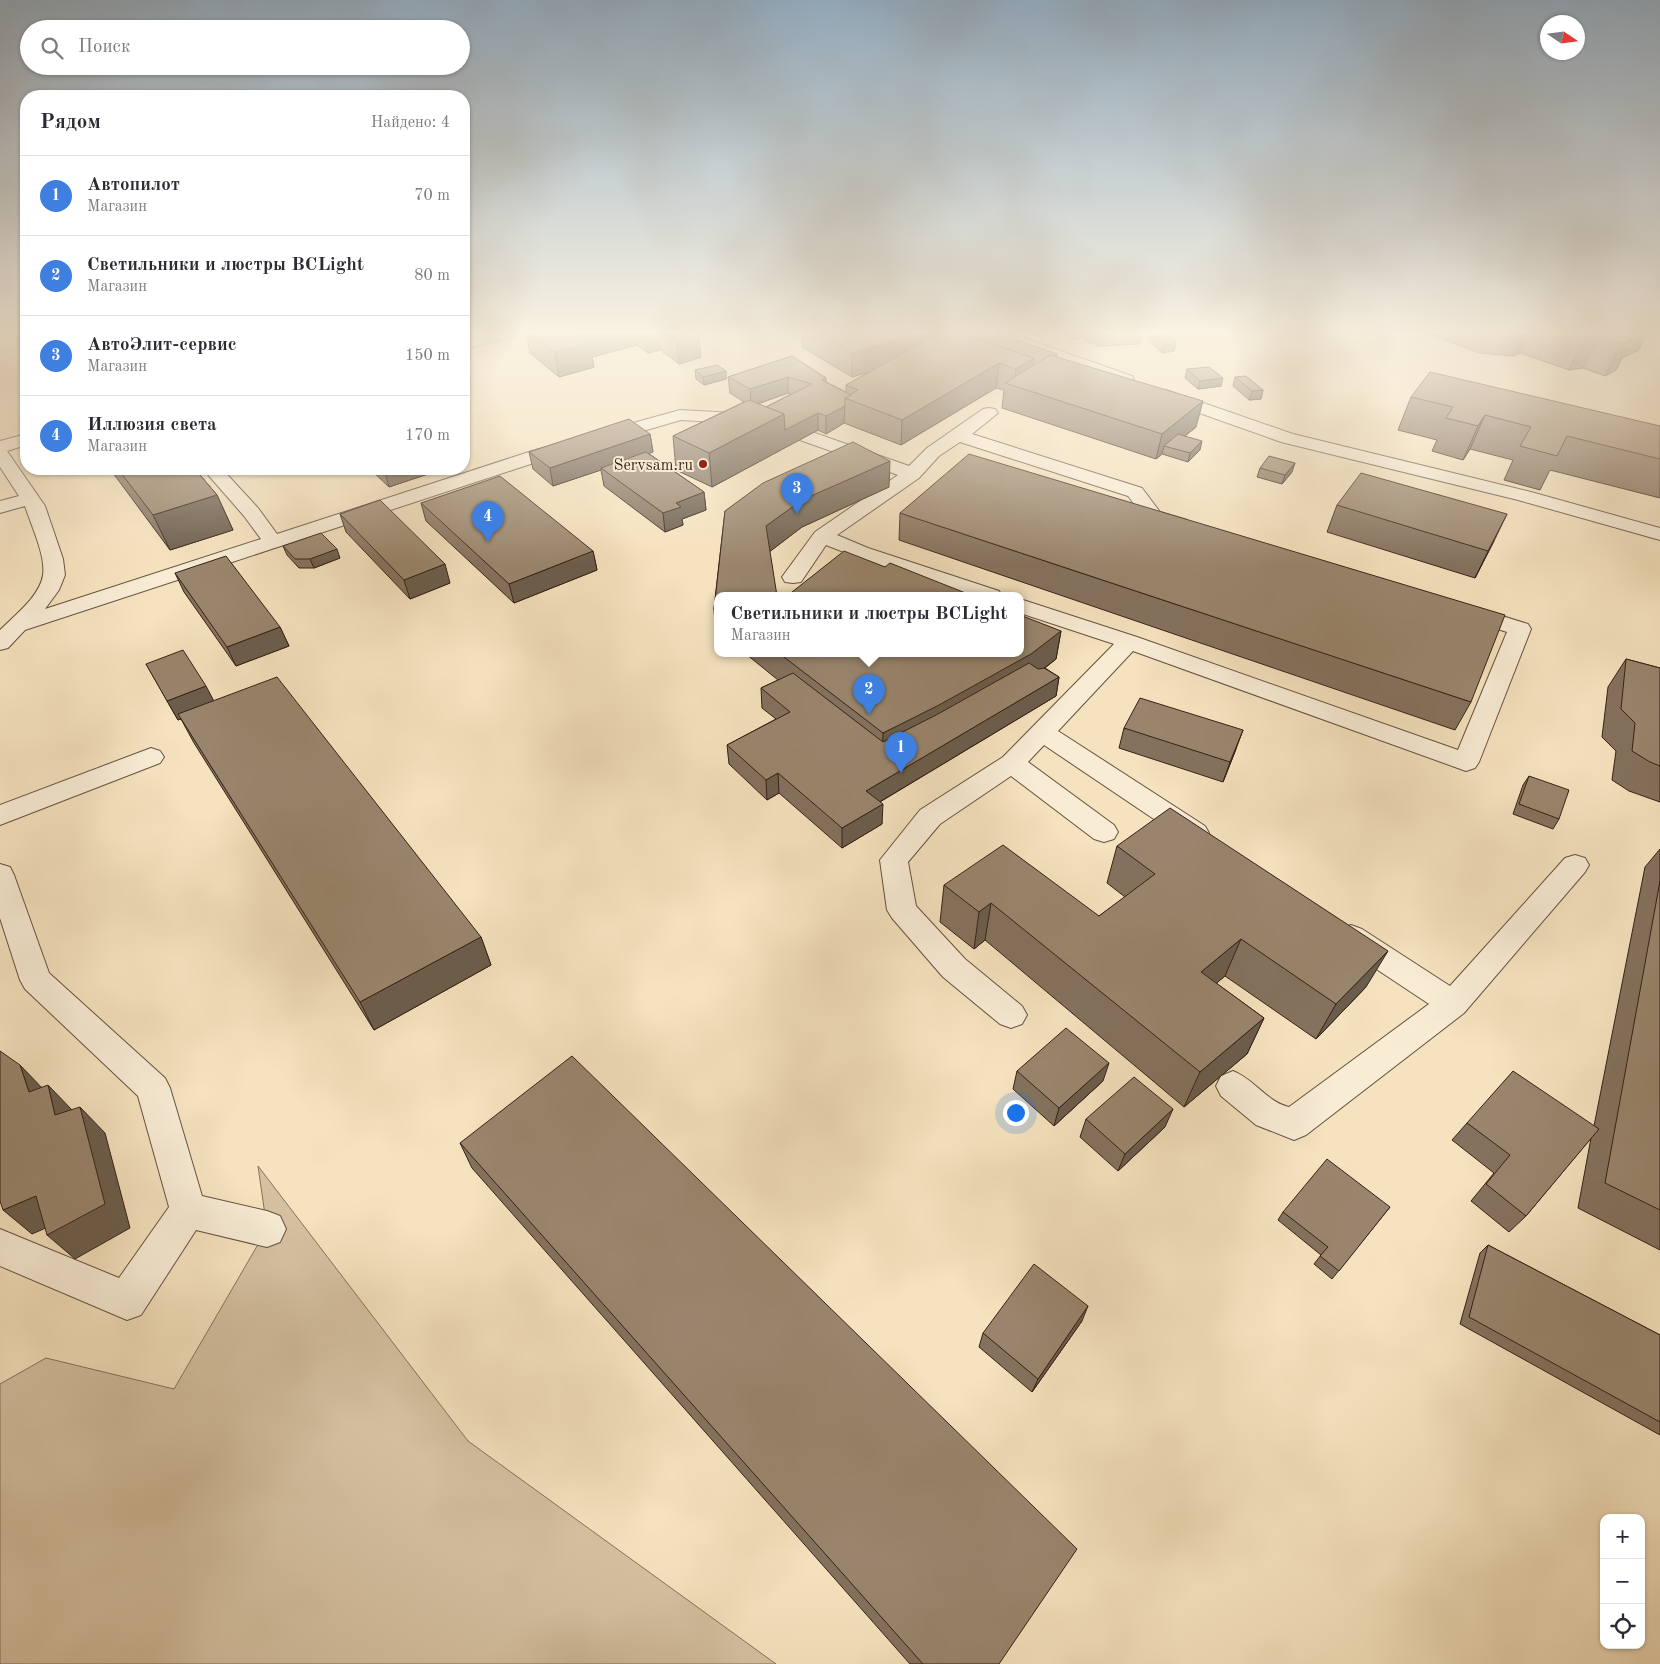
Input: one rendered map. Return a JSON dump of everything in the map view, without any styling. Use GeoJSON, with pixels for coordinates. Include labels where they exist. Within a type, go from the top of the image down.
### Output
{"type":"FeatureCollection","features":[{"type":"Feature","properties":{"kind":"street"},"geometry":{"type":"LineString","coordinates":[[1205,409],[1287,438],[1524,496],[1660,534]]}},
{"type":"Feature","properties":{"kind":"street"},"geometry":{"type":"LineString","coordinates":[[793,577],[822,536],[912,474],[933,452],[989,413]]}},
{"type":"Feature","properties":{"kind":"street"},"geometry":{"type":"LineString","coordinates":[[18,626],[539,455],[680,415],[760,419],[770,423]]}},
{"type":"Feature","properties":{"kind":"street"},"geometry":{"type":"LineString","coordinates":[[958,435],[1135,492],[1153,516],[1200,530]]}},
{"type":"Feature","properties":{"kind":"street"},"geometry":{"type":"LineString","coordinates":[[806,436],[912,474]]}},
{"type":"Feature","properties":{"kind":"street"},"geometry":{"type":"LineString","coordinates":[[0,447],[20,441]]}},
{"type":"Feature","properties":{"kind":"street"},"geometry":{"type":"LineString","coordinates":[[0,453],[35,506],[53,558],[54,575],[40,601],[0,643]]}},
{"type":"Feature","properties":{"kind":"street"},"geometry":{"type":"LineString","coordinates":[[217,475],[251,512],[273,542]]}},
{"type":"Feature","properties":{"kind":"street"},"geometry":{"type":"LineString","coordinates":[[0,507],[30,499]]}},
{"type":"Feature","properties":{"kind":"street"},"geometry":{"type":"LineString","coordinates":[[822,536],[861,552],[974,592]]}},
{"type":"Feature","properties":{"kind":"street"},"geometry":{"type":"LineString","coordinates":[[1024,607],[1128,642],[1466,762],[1520,629],[1445,605]]}},
{"type":"Feature","properties":{"kind":"street"},"geometry":{"type":"LineString","coordinates":[[1010,1015],[954,968],[902,910],[894,860],[930,817],[1012,763],[1128,642]]}},
{"type":"Feature","properties":{"kind":"street"},"geometry":{"type":"LineString","coordinates":[[1042,732],[1214,846]]}},
{"type":"Feature","properties":{"kind":"street"},"geometry":{"type":"LineString","coordinates":[[3,807],[151,757]]}},
{"type":"Feature","properties":{"kind":"street"},"geometry":{"type":"LineString","coordinates":[[1012,763],[1104,832]]}},
{"type":"Feature","properties":{"kind":"street"},"geometry":{"type":"LineString","coordinates":[[1233,1086],[1266,1115],[1278,1121],[1294,1124],[1453,1004],[1575,865]]}},
{"type":"Feature","properties":{"kind":"street"},"geometry":{"type":"LineString","coordinates":[[0,875],[36,980],[153,1088],[188,1210],[127,1301],[0,1247]]}},
{"type":"Feature","properties":{"kind":"street"},"geometry":{"type":"LineString","coordinates":[[1329,923],[1453,1004]]}},
{"type":"Feature","properties":{"kind":"street"},"geometry":{"type":"LineString","coordinates":[[188,1210],[267,1229]]}},
{"type":"Feature","properties":{"kind":"shaded area"},"geometry":{"type":"Polygon","coordinates":[[[258,1166],[468,1441],[776,1664],[0,1664],[0,1384],[46,1358],[174,1389],[267,1229],[258,1166]]]}},
{"type":"Feature","properties":{"kind":"building"},"geometry":{"type":"Polygon","coordinates":[[[731,409],[771,409],[784,414],[709,453],[673,436],[731,409]]]}},
{"type":"Feature","properties":{"kind":"building"},"geometry":{"type":"Polygon","coordinates":[[[770,409],[840,409],[826,416],[818,413],[785,430],[784,414],[770,409]]]}},
{"type":"Feature","properties":{"kind":"building"},"geometry":{"type":"Polygon","coordinates":[[[873,409],[921,409],[902,420],[873,409]]]}},
{"type":"Feature","properties":{"kind":"building"},"geometry":{"type":"Polygon","coordinates":[[[1084,409],[1193,409],[1162,434],[1084,409]]]}},
{"type":"Feature","properties":{"kind":"building"},"geometry":{"type":"Polygon","coordinates":[[[1452,409],[1586,409],[1660,426],[1660,459],[1567,436],[1557,456],[1520,446],[1531,427],[1485,415],[1478,426],[1446,418],[1452,409]]]}},
{"type":"Feature","properties":{"kind":"building"},"geometry":{"type":"Polygon","coordinates":[[[629,419],[650,434],[550,468],[529,452],[629,419]]]}},
{"type":"Feature","properties":{"kind":"building"},"geometry":{"type":"Polygon","coordinates":[[[1178,434],[1202,441],[1190,453],[1164,446],[1178,434]]]}},
{"type":"Feature","properties":{"kind":"building"},"geometry":{"type":"Polygon","coordinates":[[[853,442],[890,461],[802,500],[766,526],[776,592],[716,592],[725,511],[763,483],[853,442]]]}},
{"type":"Feature","properties":{"kind":"building"},"geometry":{"type":"Polygon","coordinates":[[[646,452],[704,492],[676,503],[681,507],[663,513],[601,468],[646,452]]]}},
{"type":"Feature","properties":{"kind":"building"},"geometry":{"type":"Polygon","coordinates":[[[969,454],[1505,615],[1471,702],[900,513],[969,454]]]}},
{"type":"Feature","properties":{"kind":"building"},"geometry":{"type":"Polygon","coordinates":[[[1269,456],[1295,463],[1285,475],[1260,468],[1269,456]]]}},
{"type":"Feature","properties":{"kind":"building"},"geometry":{"type":"Polygon","coordinates":[[[1361,473],[1507,514],[1488,551],[1337,505],[1361,473]]]}},
{"type":"Feature","properties":{"kind":"building"},"geometry":{"type":"Polygon","coordinates":[[[123,475],[200,475],[217,495],[153,515],[123,475]]]}},
{"type":"Feature","properties":{"kind":"building"},"geometry":{"type":"Polygon","coordinates":[[[500,476],[593,551],[509,584],[421,503],[500,476]]]}},
{"type":"Feature","properties":{"kind":"building"},"geometry":{"type":"Polygon","coordinates":[[[380,500],[445,564],[404,580],[340,514],[380,500]]]}},
{"type":"Feature","properties":{"kind":"building"},"geometry":{"type":"Polygon","coordinates":[[[321,533],[337,549],[310,559],[295,559],[283,546],[321,533]]]}},
{"type":"Feature","properties":{"kind":"building"},"geometry":{"type":"Polygon","coordinates":[[[844,551],[885,567],[890,563],[963,592],[792,592],[844,551]]]}},
{"type":"Feature","properties":{"kind":"building"},"geometry":{"type":"Polygon","coordinates":[[[226,556],[280,627],[227,647],[175,573],[226,556]]]}},
{"type":"Feature","properties":{"kind":"building"},"geometry":{"type":"Polygon","coordinates":[[[1024,617],[1061,631],[1031,654],[939,705],[883,733],[784,657],[1024,657],[1024,617]]]}},
{"type":"Feature","properties":{"kind":"building"},"geometry":{"type":"Polygon","coordinates":[[[183,650],[206,686],[167,701],[146,664],[183,650]]]}},
{"type":"Feature","properties":{"kind":"building"},"geometry":{"type":"Polygon","coordinates":[[[1626,659],[1660,668],[1660,766],[1632,751],[1635,723],[1621,709],[1626,659]]]}},
{"type":"Feature","properties":{"kind":"building"},"geometry":{"type":"Polygon","coordinates":[[[1029,663],[1038,669],[1044,668],[1059,677],[866,791],[883,804],[842,828],[778,773],[766,780],[727,745],[790,712],[761,688],[793,673],[883,742],[938,714],[1029,663]]]}},
{"type":"Feature","properties":{"kind":"building"},"geometry":{"type":"Polygon","coordinates":[[[277,677],[481,937],[360,1002],[178,714],[277,677]]]}},
{"type":"Feature","properties":{"kind":"building"},"geometry":{"type":"Polygon","coordinates":[[[1140,698],[1243,730],[1230,762],[1124,728],[1140,698]]]}},
{"type":"Feature","properties":{"kind":"building"},"geometry":{"type":"Polygon","coordinates":[[[1529,776],[1569,790],[1559,819],[1519,804],[1529,776]]]}},
{"type":"Feature","properties":{"kind":"building"},"geometry":{"type":"Polygon","coordinates":[[[1170,808],[1388,951],[1336,1004],[1241,939],[1201,972],[1264,1018],[1200,1072],[991,903],[979,912],[944,885],[1003,845],[1099,916],[1155,874],[1117,846],[1170,808]]]}},
{"type":"Feature","properties":{"kind":"building"},"geometry":{"type":"Polygon","coordinates":[[[1660,881],[1660,1210],[1605,1183],[1660,881]]]}},
{"type":"Feature","properties":{"kind":"building"},"geometry":{"type":"Polygon","coordinates":[[[1066,1028],[1109,1063],[1059,1108],[1017,1071],[1066,1028]]]}},
{"type":"Feature","properties":{"kind":"building"},"geometry":{"type":"Polygon","coordinates":[[[0,1051],[20,1065],[29,1092],[48,1085],[55,1115],[80,1107],[105,1204],[47,1235],[36,1196],[3,1210],[0,1201],[0,1051]]]}},
{"type":"Feature","properties":{"kind":"building"},"geometry":{"type":"Polygon","coordinates":[[[572,1056],[1077,1549],[999,1664],[923,1664],[460,1143],[572,1056]]]}},
{"type":"Feature","properties":{"kind":"building"},"geometry":{"type":"Polygon","coordinates":[[[1513,1071],[1599,1129],[1526,1216],[1486,1184],[1510,1155],[1467,1123],[1513,1071]]]}},
{"type":"Feature","properties":{"kind":"building"},"geometry":{"type":"Polygon","coordinates":[[[1134,1077],[1173,1109],[1125,1154],[1086,1119],[1134,1077]]]}},
{"type":"Feature","properties":{"kind":"building"},"geometry":{"type":"Polygon","coordinates":[[[1327,1159],[1390,1207],[1339,1271],[1320,1256],[1328,1247],[1283,1212],[1327,1159]]]}},
{"type":"Feature","properties":{"kind":"building"},"geometry":{"type":"Polygon","coordinates":[[[1488,1245],[1660,1335],[1660,1422],[1469,1317],[1488,1245]]]}},
{"type":"Feature","properties":{"kind":"building"},"geometry":{"type":"Polygon","coordinates":[[[1034,1264],[1088,1306],[1038,1379],[983,1333],[1034,1264]]]}},
{"type":"Feature","properties":{"kind":"place","name":"Servsam.ru"},"geometry":{"type":"Point","coordinates":[703,464]}},
{"type":"Feature","properties":{"kind":"place","name":"АвтоЭлит-сервис"},"geometry":{"type":"Point","coordinates":[797,514]}},
{"type":"Feature","properties":{"kind":"place","name":"Иллюзия света"},"geometry":{"type":"Point","coordinates":[488,542]}},
{"type":"Feature","properties":{"kind":"place","name":"Светильники и люстры BCLight"},"geometry":{"type":"Point","coordinates":[869,715]}},
{"type":"Feature","properties":{"kind":"place","name":"Автопилот"},"geometry":{"type":"Point","coordinates":[901,773]}}]}
